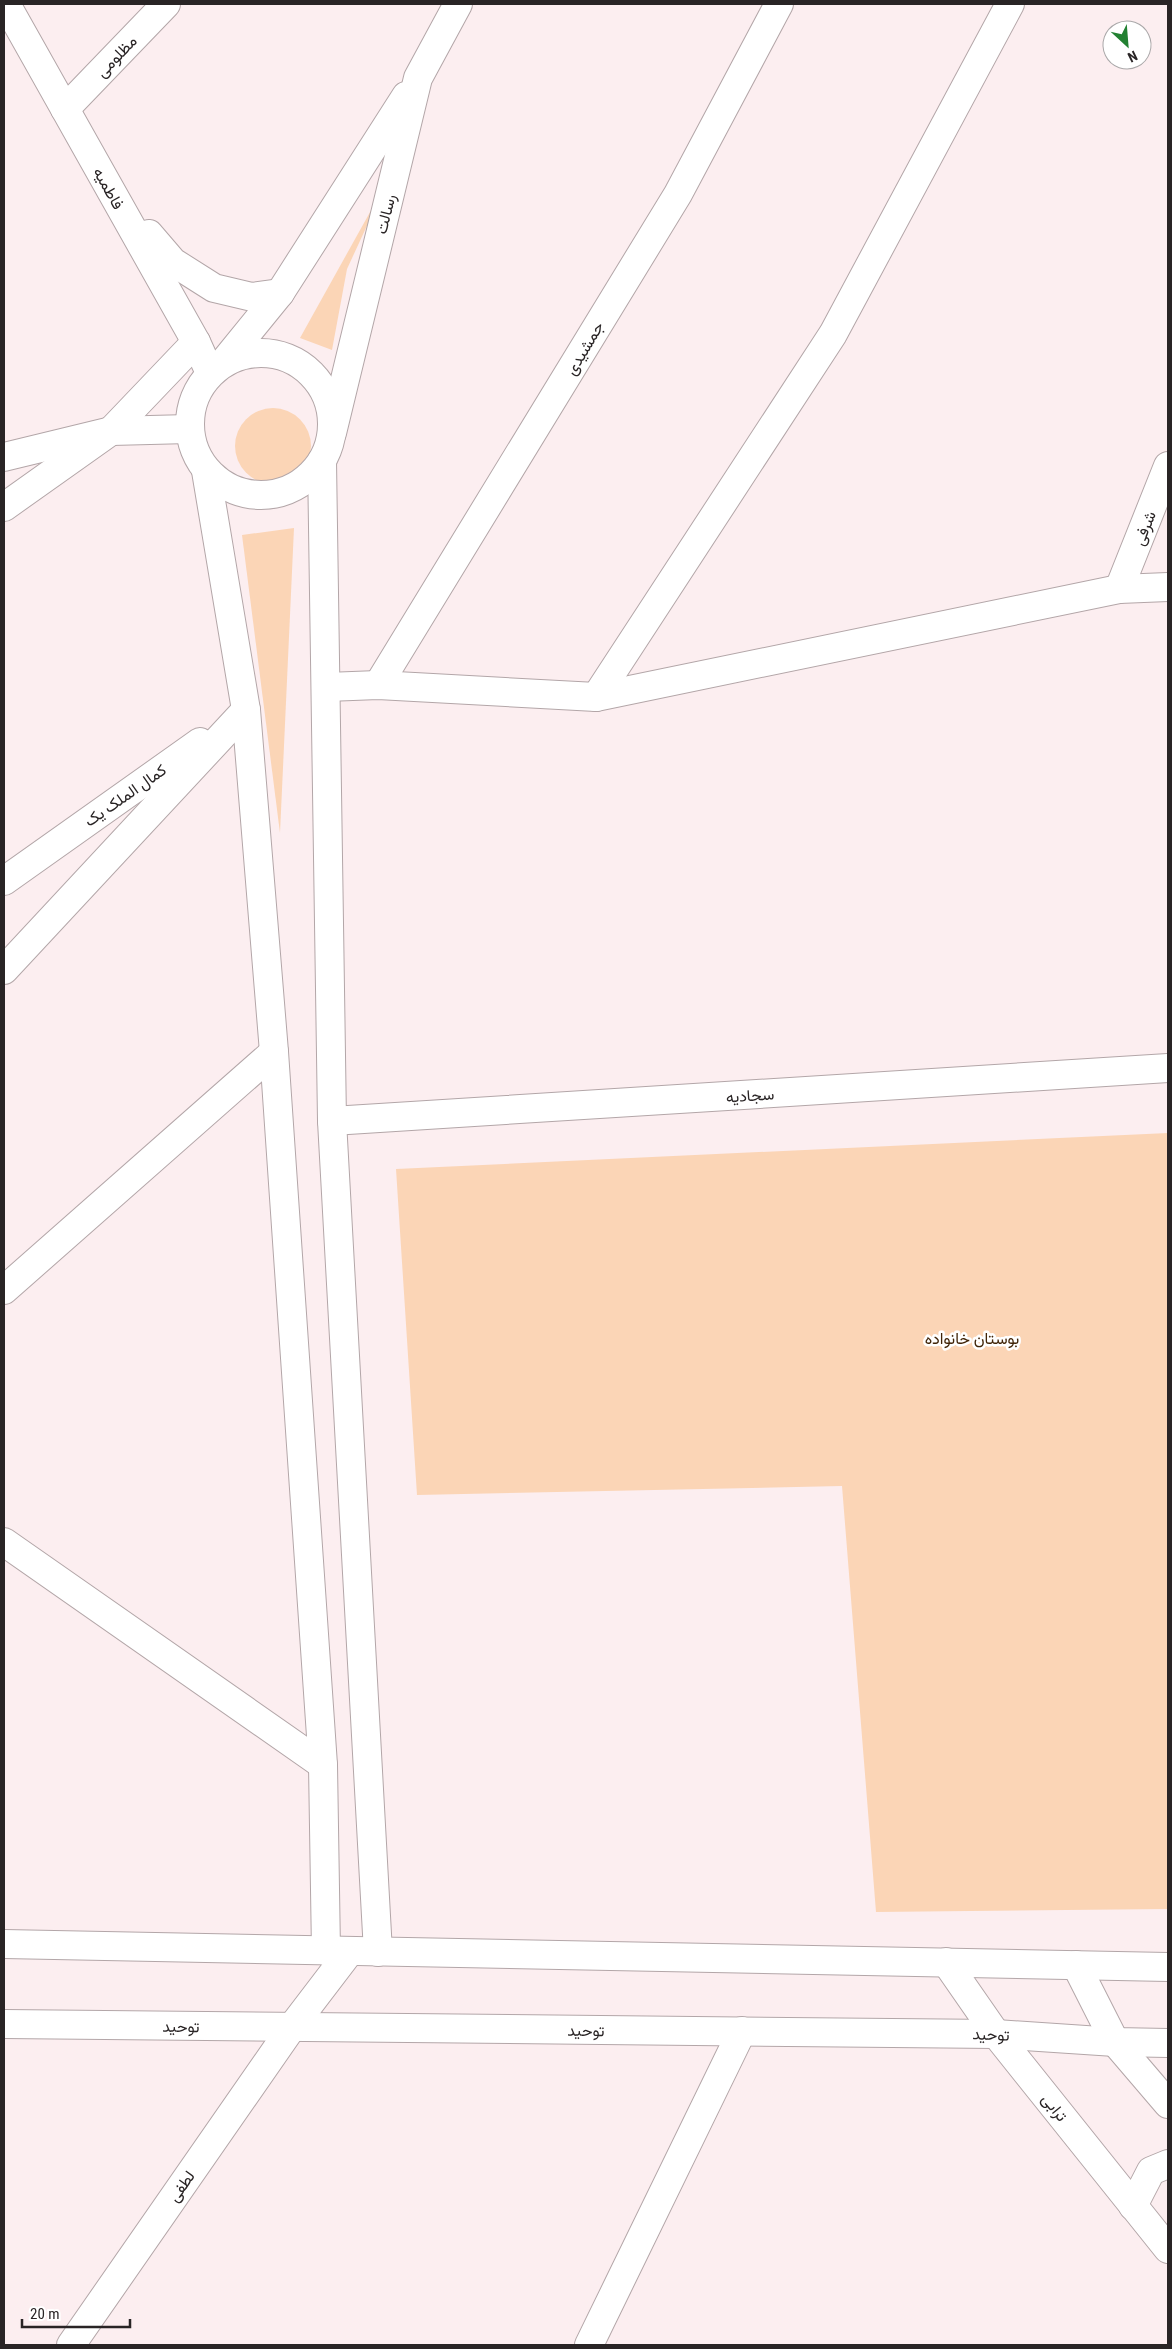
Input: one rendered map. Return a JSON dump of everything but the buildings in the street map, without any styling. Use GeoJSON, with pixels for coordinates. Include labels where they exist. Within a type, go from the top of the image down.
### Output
{"type":"FeatureCollection","features":[{"type":"Feature","properties":{"kind":"street","name":"فاطمیه"},"geometry":{"type":"LineString","coordinates":[[6,4],[196,342],[216,368]]}},
{"type":"Feature","properties":{"kind":"street","name":"مظلومی"},"geometry":{"type":"LineString","coordinates":[[65,109],[166,4]]}},
{"type":"Feature","properties":{"kind":"street","name":"رسالت"},"geometry":{"type":"LineString","coordinates":[[332,433],[418,78],[458,4]]}},
{"type":"Feature","properties":{"kind":"street","name":"جمشیدی"},"geometry":{"type":"LineString","coordinates":[[378,685],[678,194],[779,4]]}},
{"type":"Feature","properties":{"kind":"street"},"geometry":{"type":"LineString","coordinates":[[596,697],[833,334],[1010,4]]}},
{"type":"Feature","properties":{"kind":"street"},"geometry":{"type":"LineString","coordinates":[[216,368],[241,355],[261,352],[281,356],[300,364],[315,377],[326,393],[332,412],[332,433],[322,461],[307,479],[288,490],[266,496],[244,494],[223,485],[206,471],[194,452],[189,430],[190,409],[198,390],[216,368],[280,293],[418,78]]}},
{"type":"Feature","properties":{"kind":"street"},"geometry":{"type":"LineString","coordinates":[[108,185],[173,262],[206,283],[214,288],[252,297],[280,293]]}},
{"type":"Feature","properties":{"kind":"street"},"geometry":{"type":"LineString","coordinates":[[4,507],[111,431],[196,342]]}},
{"type":"Feature","properties":{"kind":"street"},"geometry":{"type":"LineString","coordinates":[[4,457],[111,431],[189,430]]}},
{"type":"Feature","properties":{"kind":"street"},"geometry":{"type":"LineString","coordinates":[[322,461],[327,688],[332,1121],[378,1952]]}},
{"type":"Feature","properties":{"kind":"street","name":"شرفی"},"geometry":{"type":"LineString","coordinates":[[1119,588],[1168,466]]}},
{"type":"Feature","properties":{"kind":"street"},"geometry":{"type":"LineString","coordinates":[[206,471],[246,710],[274,1052],[323,1765],[338,1951]]}},
{"type":"Feature","properties":{"kind":"street"},"geometry":{"type":"LineString","coordinates":[[327,688],[378,685],[596,697],[1119,588],[1168,587]]}},
{"type":"Feature","properties":{"kind":"street"},"geometry":{"type":"LineString","coordinates":[[4,970],[246,710]]}},
{"type":"Feature","properties":{"kind":"street","name":"کمال الملک یک"},"geometry":{"type":"LineString","coordinates":[[4,881],[246,710]]}},
{"type":"Feature","properties":{"kind":"street"},"geometry":{"type":"LineString","coordinates":[[4,1290],[274,1052]]}},
{"type":"Feature","properties":{"kind":"street","name":"سجادیه"},"geometry":{"type":"LineString","coordinates":[[332,1121],[1168,1068]]}},
{"type":"Feature","properties":{"kind":"street"},"geometry":{"type":"LineString","coordinates":[[4,1542],[323,1765]]}},
{"type":"Feature","properties":{"kind":"street"},"geometry":{"type":"LineString","coordinates":[[4,1944],[1168,1967]]}},
{"type":"Feature","properties":{"kind":"street","name":"لطفی"},"geometry":{"type":"LineString","coordinates":[[71,2345],[292,2027],[338,1951]]}},
{"type":"Feature","properties":{"kind":"street","name":"ترابی"},"geometry":{"type":"LineString","coordinates":[[946,1962],[996,2034],[1168,2249]]}},
{"type":"Feature","properties":{"kind":"street"},"geometry":{"type":"LineString","coordinates":[[1076,1965],[1115,2042],[1168,2104]]}},
{"type":"Feature","properties":{"kind":"street","name":"توحید"},"geometry":{"type":"LineString","coordinates":[[4,2024],[996,2034],[1115,2042],[1168,2043]]}},
{"type":"Feature","properties":{"kind":"street"},"geometry":{"type":"LineString","coordinates":[[589,2345],[742,2031]]}},
{"type":"Feature","properties":{"kind":"street"},"geometry":{"type":"LineString","coordinates":[[1133,2206],[1151,2171],[1168,2164]]}},
{"type":"Feature","properties":{"kind":"green space"},"geometry":{"type":"Polygon","coordinates":[[[389,178],[347,269],[332,350],[300,338],[389,178]]]}},
{"type":"Feature","properties":{"kind":"green space"},"geometry":{"type":"Polygon","coordinates":[[[266,408],[280,408],[294,414],[305,425],[311,439],[308,461],[300,473],[280,484],[266,484],[252,478],[241,467],[235,453],[235,439],[241,425],[252,414],[266,408]]]}},
{"type":"Feature","properties":{"kind":"green space"},"geometry":{"type":"Polygon","coordinates":[[[294,528],[280,833],[242,535],[294,528]]]}},
{"type":"Feature","properties":{"kind":"green space","name":"بوستان خانواده"},"geometry":{"type":"Polygon","coordinates":[[[1168,1133],[1168,1909],[876,1912],[842,1486],[417,1495],[396,1169],[1168,1133]]]}}]}
